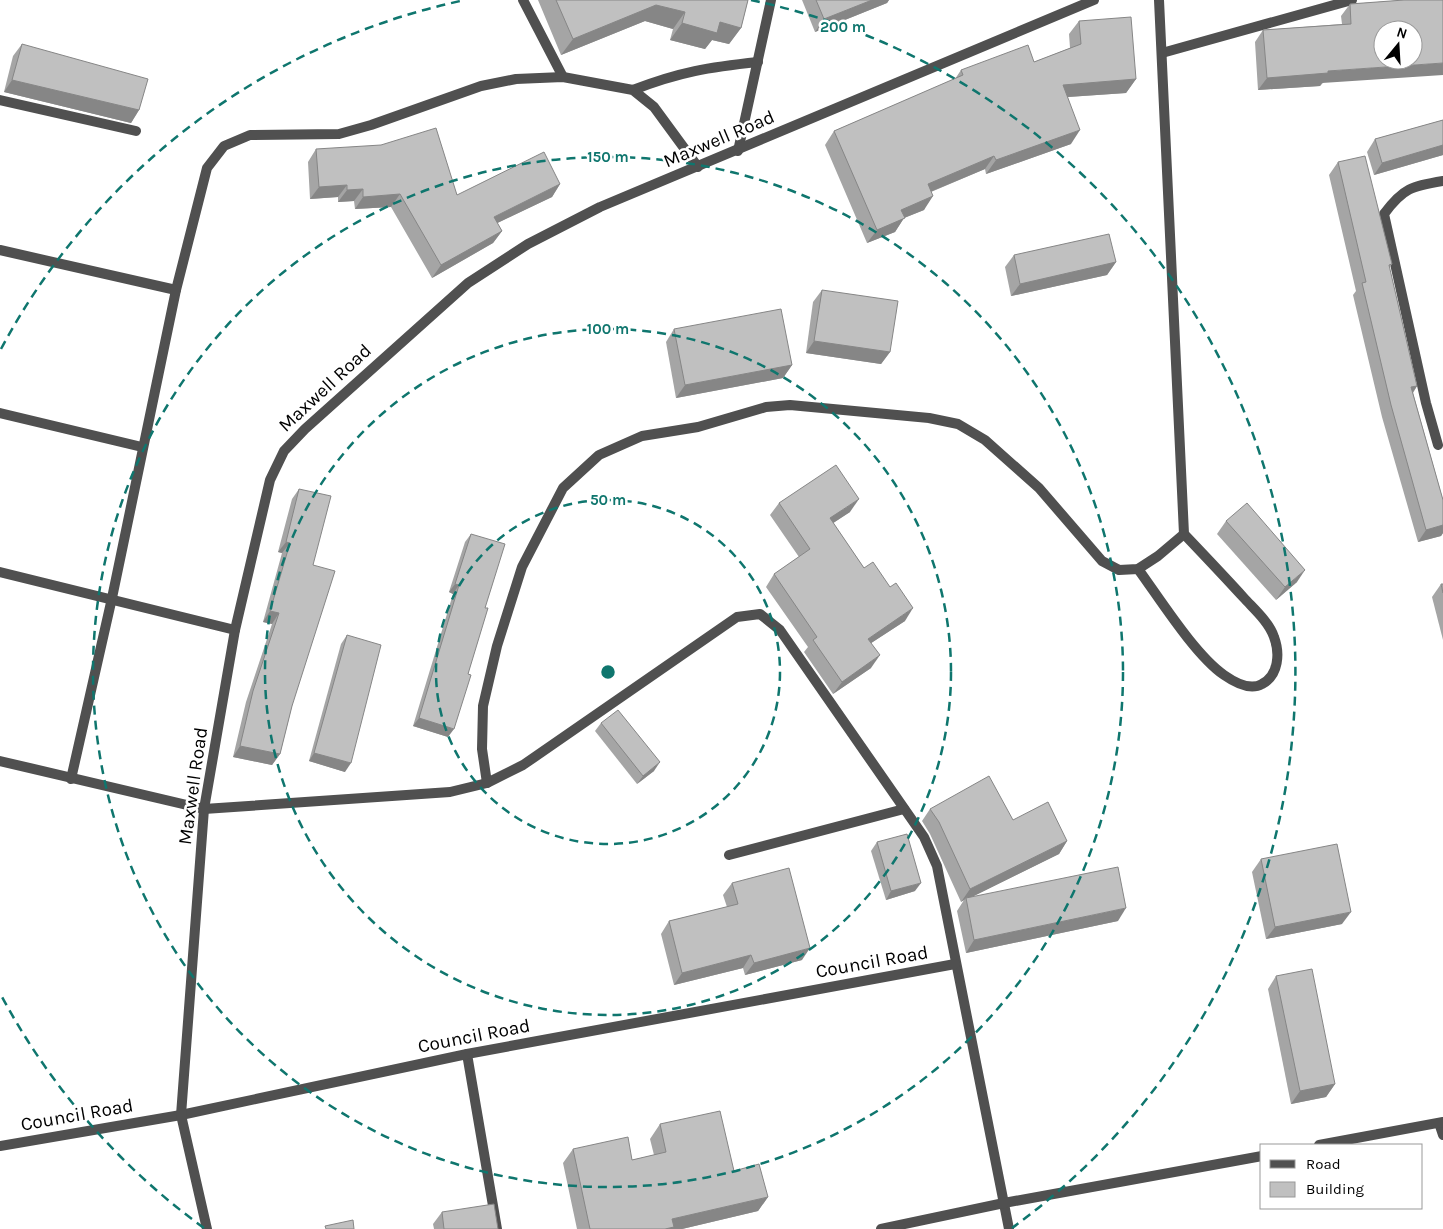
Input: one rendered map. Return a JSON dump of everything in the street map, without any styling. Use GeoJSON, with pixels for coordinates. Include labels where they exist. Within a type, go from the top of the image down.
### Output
{"type":"FeatureCollection","features":[{"type":"Feature","properties":{"kind":"street"},"geometry":{"type":"LineString","coordinates":[[523,0],[563,77]]}},
{"type":"Feature","properties":{"kind":"street"},"geometry":{"type":"LineString","coordinates":[[738,151],[771,0]]}},
{"type":"Feature","properties":{"kind":"street","name":"Maxwell Road"},"geometry":{"type":"LineString","coordinates":[[207,1229],[181,1115],[204,809],[235,630],[270,480],[284,451],[305,429],[468,282],[528,244],[600,206],[738,151],[1094,0]]}},
{"type":"Feature","properties":{"kind":"street"},"geometry":{"type":"LineString","coordinates":[[1138,569],[1205,658],[1224,675],[1243,686],[1259,686],[1268,681],[1276,668],[1278,652],[1274,635],[1259,614],[1184,534],[1159,0]]}},
{"type":"Feature","properties":{"kind":"street"},"geometry":{"type":"LineString","coordinates":[[1162,53],[1352,0]]}},
{"type":"Feature","properties":{"kind":"street"},"geometry":{"type":"LineString","coordinates":[[634,90],[667,77],[702,68],[758,62]]}},
{"type":"Feature","properties":{"kind":"street"},"geometry":{"type":"LineString","coordinates":[[71,779],[112,598],[176,290],[207,168],[224,146],[250,135],[339,134],[481,86],[516,79],[563,77],[634,90],[654,107],[698,167]]}},
{"type":"Feature","properties":{"kind":"street"},"geometry":{"type":"LineString","coordinates":[[0,100],[136,131]]}},
{"type":"Feature","properties":{"kind":"street"},"geometry":{"type":"LineString","coordinates":[[1438,445],[1426,403],[1384,214],[1395,199],[1414,186],[1443,181]]}},
{"type":"Feature","properties":{"kind":"street"},"geometry":{"type":"LineString","coordinates":[[0,250],[176,290]]}},
{"type":"Feature","properties":{"kind":"street"},"geometry":{"type":"LineString","coordinates":[[487,783],[482,749],[483,706],[497,646],[522,568],[563,488],[599,455],[642,436],[698,427],[766,406],[790,405],[929,418],[958,424],[985,440],[1039,488],[1102,561],[1120,570],[1138,569],[1158,556],[1184,534]]}},
{"type":"Feature","properties":{"kind":"street"},"geometry":{"type":"LineString","coordinates":[[0,413],[142,447]]}},
{"type":"Feature","properties":{"kind":"street"},"geometry":{"type":"LineString","coordinates":[[0,572],[112,598],[235,630]]}},
{"type":"Feature","properties":{"kind":"street"},"geometry":{"type":"LineString","coordinates":[[0,761],[204,809],[450,792],[487,783],[523,765],[737,617],[760,614],[780,630],[924,837],[937,866],[1009,1229]]}},
{"type":"Feature","properties":{"kind":"street"},"geometry":{"type":"LineString","coordinates":[[729,855],[904,809]]}},
{"type":"Feature","properties":{"kind":"street","name":"Council Road"},"geometry":{"type":"LineString","coordinates":[[0,1146],[181,1115],[468,1054],[956,964]]}},
{"type":"Feature","properties":{"kind":"street"},"geometry":{"type":"LineString","coordinates":[[468,1054],[497,1229]]}},
{"type":"Feature","properties":{"kind":"street"},"geometry":{"type":"LineString","coordinates":[[1325,1144],[1441,1123],[1443,1134]]}},
{"type":"Feature","properties":{"kind":"street"},"geometry":{"type":"LineString","coordinates":[[881,1229],[1004,1203],[1260,1156]]}},
{"type":"Feature","properties":{"kind":"building"},"geometry":{"type":"Polygon","coordinates":[[[556,0],[748,0],[741,28],[720,22],[717,33],[682,23],[685,12],[656,5],[573,39],[556,0]]]}},
{"type":"Feature","properties":{"kind":"building"},"geometry":{"type":"Polygon","coordinates":[[[816,0],[872,0],[824,19],[816,0]]]}},
{"type":"Feature","properties":{"kind":"building"},"geometry":{"type":"Polygon","coordinates":[[[1404,0],[1443,0],[1443,63],[1423,64],[1423,20],[1373,20],[1373,68],[1267,78],[1263,30],[1351,24],[1350,4],[1404,0]]]}},
{"type":"Feature","properties":{"kind":"building"},"geometry":{"type":"Polygon","coordinates":[[[1131,17],[1136,79],[1063,85],[1080,130],[996,160],[994,156],[928,184],[933,196],[901,210],[905,218],[877,230],[834,131],[963,75],[961,70],[1028,45],[1034,62],[1081,44],[1079,21],[1131,17]]]}},
{"type":"Feature","properties":{"kind":"building"},"geometry":{"type":"Polygon","coordinates":[[[22,44],[148,79],[139,110],[12,80],[22,44]]]}},
{"type":"Feature","properties":{"kind":"building"},"geometry":{"type":"Polygon","coordinates":[[[1443,120],[1443,145],[1382,163],[1375,139],[1443,120]]]}},
{"type":"Feature","properties":{"kind":"building"},"geometry":{"type":"Polygon","coordinates":[[[436,128],[457,195],[544,152],[560,184],[494,217],[502,231],[441,265],[400,194],[363,197],[363,189],[347,190],[347,185],[319,187],[316,149],[381,145],[436,128]]]}},
{"type":"Feature","properties":{"kind":"building"},"geometry":{"type":"Polygon","coordinates":[[[1365,156],[1392,264],[1389,265],[1417,386],[1411,387],[1443,500],[1443,525],[1426,530],[1391,405],[1362,283],[1366,282],[1338,162],[1365,156]]]}},
{"type":"Feature","properties":{"kind":"building"},"geometry":{"type":"Polygon","coordinates":[[[1109,234],[1116,262],[1020,284],[1014,255],[1109,234]]]}},
{"type":"Feature","properties":{"kind":"building"},"geometry":{"type":"Polygon","coordinates":[[[822,290],[898,301],[890,352],[814,341],[822,290]]]}},
{"type":"Feature","properties":{"kind":"building"},"geometry":{"type":"Polygon","coordinates":[[[781,309],[792,365],[685,385],[674,329],[781,309]]]}},
{"type":"Feature","properties":{"kind":"building"},"geometry":{"type":"Polygon","coordinates":[[[836,465],[859,499],[830,518],[864,568],[873,562],[890,587],[896,583],[913,608],[868,639],[880,655],[842,682],[813,640],[817,637],[774,574],[810,549],[779,503],[836,465]]]}},
{"type":"Feature","properties":{"kind":"building"},"geometry":{"type":"Polygon","coordinates":[[[299,489],[331,496],[313,565],[335,571],[292,706],[280,754],[240,746],[253,691],[279,613],[270,611],[290,543],[286,542],[299,489]]]}},
{"type":"Feature","properties":{"kind":"building"},"geometry":{"type":"Polygon","coordinates":[[[1247,503],[1305,570],[1285,587],[1226,521],[1247,503]]]}},
{"type":"Feature","properties":{"kind":"building"},"geometry":{"type":"Polygon","coordinates":[[[471,534],[505,544],[485,608],[488,608],[468,674],[471,675],[454,729],[419,718],[459,585],[455,584],[471,534]]]}},
{"type":"Feature","properties":{"kind":"building"},"geometry":{"type":"Polygon","coordinates":[[[347,635],[381,645],[351,763],[314,753],[347,635]]]}},
{"type":"Feature","properties":{"kind":"building"},"geometry":{"type":"Polygon","coordinates":[[[618,710],[660,762],[643,776],[601,723],[618,710]]]}},
{"type":"Feature","properties":{"kind":"building"},"geometry":{"type":"Polygon","coordinates":[[[989,776],[1013,820],[1048,802],[1067,841],[970,889],[939,822],[930,809],[989,776]]]}},
{"type":"Feature","properties":{"kind":"building"},"geometry":{"type":"Polygon","coordinates":[[[907,834],[921,883],[891,891],[877,842],[907,834]]]}},
{"type":"Feature","properties":{"kind":"building"},"geometry":{"type":"Polygon","coordinates":[[[1337,844],[1351,912],[1275,927],[1261,859],[1337,844]]]}},
{"type":"Feature","properties":{"kind":"building"},"geometry":{"type":"Polygon","coordinates":[[[1118,867],[1126,908],[974,940],[966,898],[1118,867]]]}},
{"type":"Feature","properties":{"kind":"building"},"geometry":{"type":"Polygon","coordinates":[[[789,868],[810,948],[754,963],[751,955],[682,973],[669,921],[738,904],[732,883],[789,868]]]}},
{"type":"Feature","properties":{"kind":"building"},"geometry":{"type":"Polygon","coordinates":[[[1312,969],[1335,1084],[1300,1091],[1276,976],[1312,969]]]}},
{"type":"Feature","properties":{"kind":"building"},"geometry":{"type":"Polygon","coordinates":[[[720,1111],[734,1171],[759,1164],[768,1197],[672,1219],[674,1227],[665,1229],[590,1229],[573,1149],[628,1137],[632,1160],[666,1152],[660,1124],[720,1111]]]}},
{"type":"Feature","properties":{"kind":"building"},"geometry":{"type":"Polygon","coordinates":[[[494,1204],[498,1229],[444,1229],[442,1212],[494,1204]]]}},
{"type":"Feature","properties":{"kind":"building"},"geometry":{"type":"Polygon","coordinates":[[[353,1220],[354,1229],[326,1229],[325,1226],[353,1220]]]}}]}
